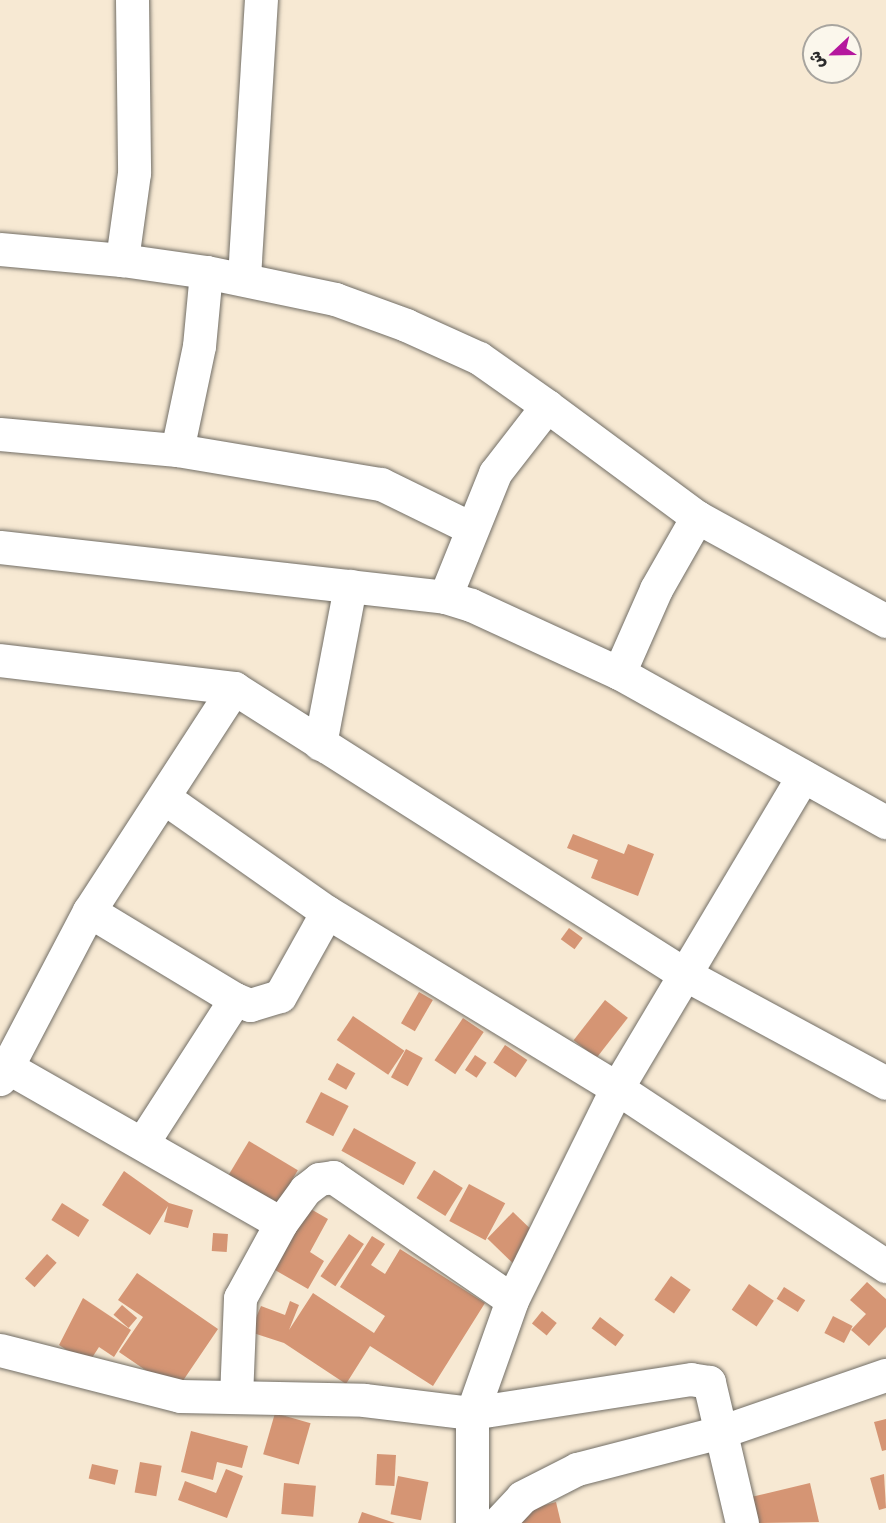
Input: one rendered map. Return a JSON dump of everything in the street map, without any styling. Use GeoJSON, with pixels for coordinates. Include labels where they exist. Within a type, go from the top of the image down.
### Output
{"type":"FeatureCollection","features":[{"type":"Feature","properties":{"kind":"street"},"geometry":{"type":"LineString","coordinates":[[122,260],[134,173],[132,0]]}},
{"type":"Feature","properties":{"kind":"street"},"geometry":{"type":"LineString","coordinates":[[244,277],[261,0]]}},
{"type":"Feature","properties":{"kind":"street"},"geometry":{"type":"LineString","coordinates":[[0,249],[122,260],[244,277],[335,299],[406,325],[479,358],[697,517],[826,593],[886,621]]}},
{"type":"Feature","properties":{"kind":"street"},"geometry":{"type":"LineString","coordinates":[[177,450],[199,346],[206,272]]}},
{"type":"Feature","properties":{"kind":"street"},"geometry":{"type":"LineString","coordinates":[[445,597],[495,473],[547,406]]}},
{"type":"Feature","properties":{"kind":"street"},"geometry":{"type":"LineString","coordinates":[[0,434],[177,450],[381,484],[471,528]]}},
{"type":"Feature","properties":{"kind":"street"},"geometry":{"type":"LineString","coordinates":[[620,673],[656,589],[697,517]]}},
{"type":"Feature","properties":{"kind":"street"},"geometry":{"type":"LineString","coordinates":[[0,547],[445,597],[620,673],[886,822]]}},
{"type":"Feature","properties":{"kind":"street"},"geometry":{"type":"LineString","coordinates":[[320,744],[350,586]]}},
{"type":"Feature","properties":{"kind":"street"},"geometry":{"type":"LineString","coordinates":[[0,660],[234,688],[681,972],[882,1073]]}},
{"type":"Feature","properties":{"kind":"street"},"geometry":{"type":"LineString","coordinates":[[234,688],[166,799],[89,911],[2,1071],[143,1142],[281,1223]]}},
{"type":"Feature","properties":{"kind":"street"},"geometry":{"type":"LineString","coordinates":[[472,1523],[472,1413],[512,1300],[617,1088],[681,972],[803,776]]}},
{"type":"Feature","properties":{"kind":"street"},"geometry":{"type":"LineString","coordinates":[[166,799],[327,912],[617,1088],[886,1266]]}},
{"type":"Feature","properties":{"kind":"street"},"geometry":{"type":"LineString","coordinates":[[89,911],[235,999],[250,1005],[280,996],[327,912]]}},
{"type":"Feature","properties":{"kind":"street"},"geometry":{"type":"LineString","coordinates":[[143,1142],[235,999]]}},
{"type":"Feature","properties":{"kind":"street"},"geometry":{"type":"LineString","coordinates":[[236,1396],[240,1298],[281,1223],[305,1190],[319,1179],[333,1178],[512,1300]]}},
{"type":"Feature","properties":{"kind":"street"},"geometry":{"type":"LineString","coordinates":[[0,1350],[180,1396],[364,1400],[472,1413],[700,1378],[713,1387],[720,1432],[742,1523]]}},
{"type":"Feature","properties":{"kind":"street"},"geometry":{"type":"LineString","coordinates":[[498,1523],[522,1497],[577,1469],[720,1432],[886,1375]]}},
{"type":"Feature","properties":{"kind":"building"},"geometry":{"type":"Polygon","coordinates":[[[573,834],[624,854],[628,844],[654,854],[638,896],[591,878],[598,860],[567,848],[573,834]]]}},
{"type":"Feature","properties":{"kind":"building"},"geometry":{"type":"Polygon","coordinates":[[[569,928],[583,938],[575,949],[561,939],[569,928]]]}},
{"type":"Feature","properties":{"kind":"building"},"geometry":{"type":"Polygon","coordinates":[[[419,992],[433,1000],[415,1031],[401,1023],[419,992]]]}},
{"type":"Feature","properties":{"kind":"building"},"geometry":{"type":"Polygon","coordinates":[[[605,1000],[628,1018],[596,1058],[574,1040],[605,1000]]]}},
{"type":"Feature","properties":{"kind":"building"},"geometry":{"type":"Polygon","coordinates":[[[353,1016],[404,1051],[388,1075],[337,1040],[353,1016]]]}},
{"type":"Feature","properties":{"kind":"building"},"geometry":{"type":"Polygon","coordinates":[[[463,1018],[484,1032],[455,1074],[434,1060],[463,1018]]]}},
{"type":"Feature","properties":{"kind":"building"},"geometry":{"type":"Polygon","coordinates":[[[505,1045],[527,1060],[516,1078],[493,1062],[505,1045]]]}},
{"type":"Feature","properties":{"kind":"building"},"geometry":{"type":"Polygon","coordinates":[[[406,1049],[423,1058],[408,1086],[391,1077],[406,1049]]]}},
{"type":"Feature","properties":{"kind":"building"},"geometry":{"type":"Polygon","coordinates":[[[475,1055],[487,1063],[477,1078],[465,1070],[475,1055]]]}},
{"type":"Feature","properties":{"kind":"building"},"geometry":{"type":"Polygon","coordinates":[[[337,1063],[355,1073],[346,1090],[328,1080],[337,1063]]]}},
{"type":"Feature","properties":{"kind":"building"},"geometry":{"type":"Polygon","coordinates":[[[321,1092],[349,1106],[333,1136],[306,1122],[321,1092]]]}},
{"type":"Feature","properties":{"kind":"building"},"geometry":{"type":"Polygon","coordinates":[[[354,1128],[416,1162],[403,1185],[341,1151],[354,1128]]]}},
{"type":"Feature","properties":{"kind":"building"},"geometry":{"type":"Polygon","coordinates":[[[249,1141],[298,1170],[276,1206],[227,1177],[249,1141]]]}},
{"type":"Feature","properties":{"kind":"building"},"geometry":{"type":"Polygon","coordinates":[[[434,1170],[463,1188],[445,1216],[417,1198],[434,1170]]]}},
{"type":"Feature","properties":{"kind":"building"},"geometry":{"type":"Polygon","coordinates":[[[124,1171],[169,1203],[193,1210],[188,1228],[164,1222],[168,1206],[150,1235],[102,1205],[124,1171]]]}},
{"type":"Feature","properties":{"kind":"building"},"geometry":{"type":"Polygon","coordinates":[[[469,1184],[505,1203],[485,1240],[449,1221],[469,1184]]]}},
{"type":"Feature","properties":{"kind":"building"},"geometry":{"type":"Polygon","coordinates":[[[62,1203],[89,1220],[79,1237],[51,1220],[62,1203]]]}},
{"type":"Feature","properties":{"kind":"building"},"geometry":{"type":"Polygon","coordinates":[[[302,1204],[328,1219],[310,1252],[324,1261],[308,1289],[268,1266],[302,1204]]]}},
{"type":"Feature","properties":{"kind":"building"},"geometry":{"type":"Polygon","coordinates":[[[513,1212],[539,1237],[513,1264],[487,1239],[513,1212]]]}},
{"type":"Feature","properties":{"kind":"building"},"geometry":{"type":"Polygon","coordinates":[[[213,1233],[228,1234],[227,1252],[212,1251],[213,1233]]]}},
{"type":"Feature","properties":{"kind":"building"},"geometry":{"type":"Polygon","coordinates":[[[349,1234],[364,1244],[335,1286],[320,1276],[349,1234]]]}},
{"type":"Feature","properties":{"kind":"building"},"geometry":{"type":"Polygon","coordinates":[[[372,1236],[385,1244],[371,1265],[385,1274],[400,1249],[485,1303],[433,1386],[370,1346],[346,1384],[284,1343],[250,1332],[261,1306],[285,1315],[290,1301],[299,1305],[289,1330],[313,1293],[374,1333],[385,1316],[340,1287],[372,1236]]]}},
{"type":"Feature","properties":{"kind":"building"},"geometry":{"type":"Polygon","coordinates":[[[47,1254],[57,1263],[35,1287],[25,1279],[47,1254]]]}},
{"type":"Feature","properties":{"kind":"building"},"geometry":{"type":"Polygon","coordinates":[[[137,1273],[218,1329],[176,1391],[119,1352],[143,1317],[118,1300],[137,1273]]]}},
{"type":"Feature","properties":{"kind":"building"},"geometry":{"type":"Polygon","coordinates":[[[671,1276],[691,1290],[674,1314],[654,1300],[671,1276]]]}},
{"type":"Feature","properties":{"kind":"building"},"geometry":{"type":"Polygon","coordinates":[[[867,1282],[886,1299],[886,1327],[869,1346],[851,1330],[866,1314],[850,1300],[867,1282]]]}},
{"type":"Feature","properties":{"kind":"building"},"geometry":{"type":"Polygon","coordinates":[[[749,1284],[774,1301],[757,1326],[732,1310],[749,1284]]]}},
{"type":"Feature","properties":{"kind":"building"},"geometry":{"type":"Polygon","coordinates":[[[784,1287],[805,1300],[798,1312],[777,1299],[784,1287]]]}},
{"type":"Feature","properties":{"kind":"building"},"geometry":{"type":"Polygon","coordinates":[[[83,1298],[131,1330],[114,1357],[99,1347],[88,1364],[59,1345],[83,1298]]]}},
{"type":"Feature","properties":{"kind":"building"},"geometry":{"type":"Polygon","coordinates":[[[122,1305],[137,1318],[129,1328],[113,1315],[122,1305]]]}},
{"type":"Feature","properties":{"kind":"building"},"geometry":{"type":"Polygon","coordinates":[[[542,1311],[557,1323],[547,1335],[532,1323],[542,1311]]]}},
{"type":"Feature","properties":{"kind":"building"},"geometry":{"type":"Polygon","coordinates":[[[833,1316],[853,1326],[844,1343],[824,1333],[833,1316]]]}},
{"type":"Feature","properties":{"kind":"building"},"geometry":{"type":"Polygon","coordinates":[[[600,1317],[624,1335],[616,1346],[592,1328],[600,1317]]]}},
{"type":"Feature","properties":{"kind":"building"},"geometry":{"type":"Polygon","coordinates":[[[275,1413],[311,1423],[299,1465],[263,1454],[275,1413]]]}},
{"type":"Feature","properties":{"kind":"building"},"geometry":{"type":"Polygon","coordinates":[[[886,1419],[886,1450],[882,1451],[874,1422],[886,1419]]]}},
{"type":"Feature","properties":{"kind":"building"},"geometry":{"type":"Polygon","coordinates":[[[191,1431],[248,1446],[242,1468],[217,1462],[213,1480],[181,1472],[191,1431]]]}},
{"type":"Feature","properties":{"kind":"building"},"geometry":{"type":"Polygon","coordinates":[[[377,1454],[396,1455],[394,1486],[375,1485],[377,1454]]]}},
{"type":"Feature","properties":{"kind":"building"},"geometry":{"type":"Polygon","coordinates":[[[140,1462],[162,1466],[156,1496],[135,1493],[140,1462]]]}},
{"type":"Feature","properties":{"kind":"building"},"geometry":{"type":"Polygon","coordinates":[[[92,1464],[118,1470],[115,1485],[89,1479],[92,1464]]]}},
{"type":"Feature","properties":{"kind":"building"},"geometry":{"type":"Polygon","coordinates":[[[226,1469],[243,1476],[227,1518],[178,1500],[185,1481],[216,1493],[226,1469]]]}},
{"type":"Feature","properties":{"kind":"building"},"geometry":{"type":"Polygon","coordinates":[[[884,1474],[886,1508],[879,1510],[870,1478],[884,1474]]]}},
{"type":"Feature","properties":{"kind":"building"},"geometry":{"type":"Polygon","coordinates":[[[398,1476],[428,1482],[421,1520],[391,1514],[398,1476]]]}},
{"type":"Feature","properties":{"kind":"building"},"geometry":{"type":"Polygon","coordinates":[[[284,1483],[316,1486],[313,1517],[281,1514],[284,1483]]]}},
{"type":"Feature","properties":{"kind":"building"},"geometry":{"type":"Polygon","coordinates":[[[810,1483],[819,1522],[757,1523],[751,1497],[810,1483]]]}},
{"type":"Feature","properties":{"kind":"building"},"geometry":{"type":"Polygon","coordinates":[[[556,1502],[561,1523],[518,1523],[516,1513],[556,1502]]]}},
{"type":"Feature","properties":{"kind":"building"},"geometry":{"type":"Polygon","coordinates":[[[362,1512],[395,1523],[358,1523],[362,1512]]]}}]}
